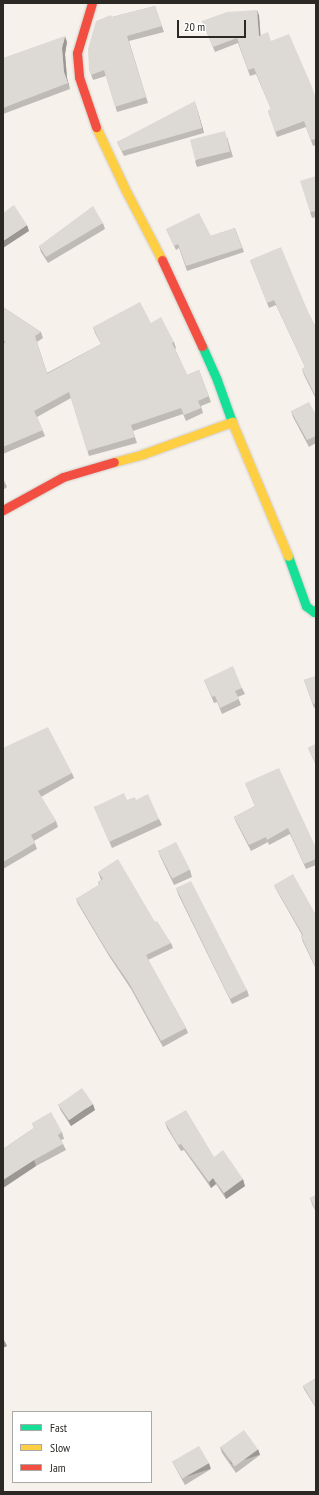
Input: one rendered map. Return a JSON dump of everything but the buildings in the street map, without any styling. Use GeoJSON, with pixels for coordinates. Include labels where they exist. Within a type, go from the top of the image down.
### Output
{"type":"FeatureCollection","features":[{"type":"Feature","properties":{"kind":"street"},"geometry":{"type":"LineString","coordinates":[[92,3],[77,53],[79,77],[94,122],[125,189],[173,282],[217,380],[232,422],[295,573],[306,606],[314,612],[316,610]]}},
{"type":"Feature","properties":{"kind":"street"},"geometry":{"type":"LineString","coordinates":[[3,510],[63,476],[143,454],[232,422]]}},
{"type":"Feature","properties":{"kind":"traffic: fast"},"geometry":{"type":"LineString","coordinates":[[202,346],[217,380],[232,422]]}},
{"type":"Feature","properties":{"kind":"traffic: fast"},"geometry":{"type":"LineString","coordinates":[[288,556],[306,606],[314,612],[316,610]]}},
{"type":"Feature","properties":{"kind":"traffic: slow"},"geometry":{"type":"LineString","coordinates":[[96,127],[125,189],[162,260]]}},
{"type":"Feature","properties":{"kind":"traffic: slow"},"geometry":{"type":"LineString","coordinates":[[114,462],[143,454],[232,422],[288,556]]}},
{"type":"Feature","properties":{"kind":"traffic: jam"},"geometry":{"type":"LineString","coordinates":[[92,3],[77,53],[79,77],[96,127]]}},
{"type":"Feature","properties":{"kind":"traffic: jam"},"geometry":{"type":"LineString","coordinates":[[162,260],[202,346]]}},
{"type":"Feature","properties":{"kind":"traffic: jam"},"geometry":{"type":"LineString","coordinates":[[3,510],[63,477],[114,462]]}}]}
